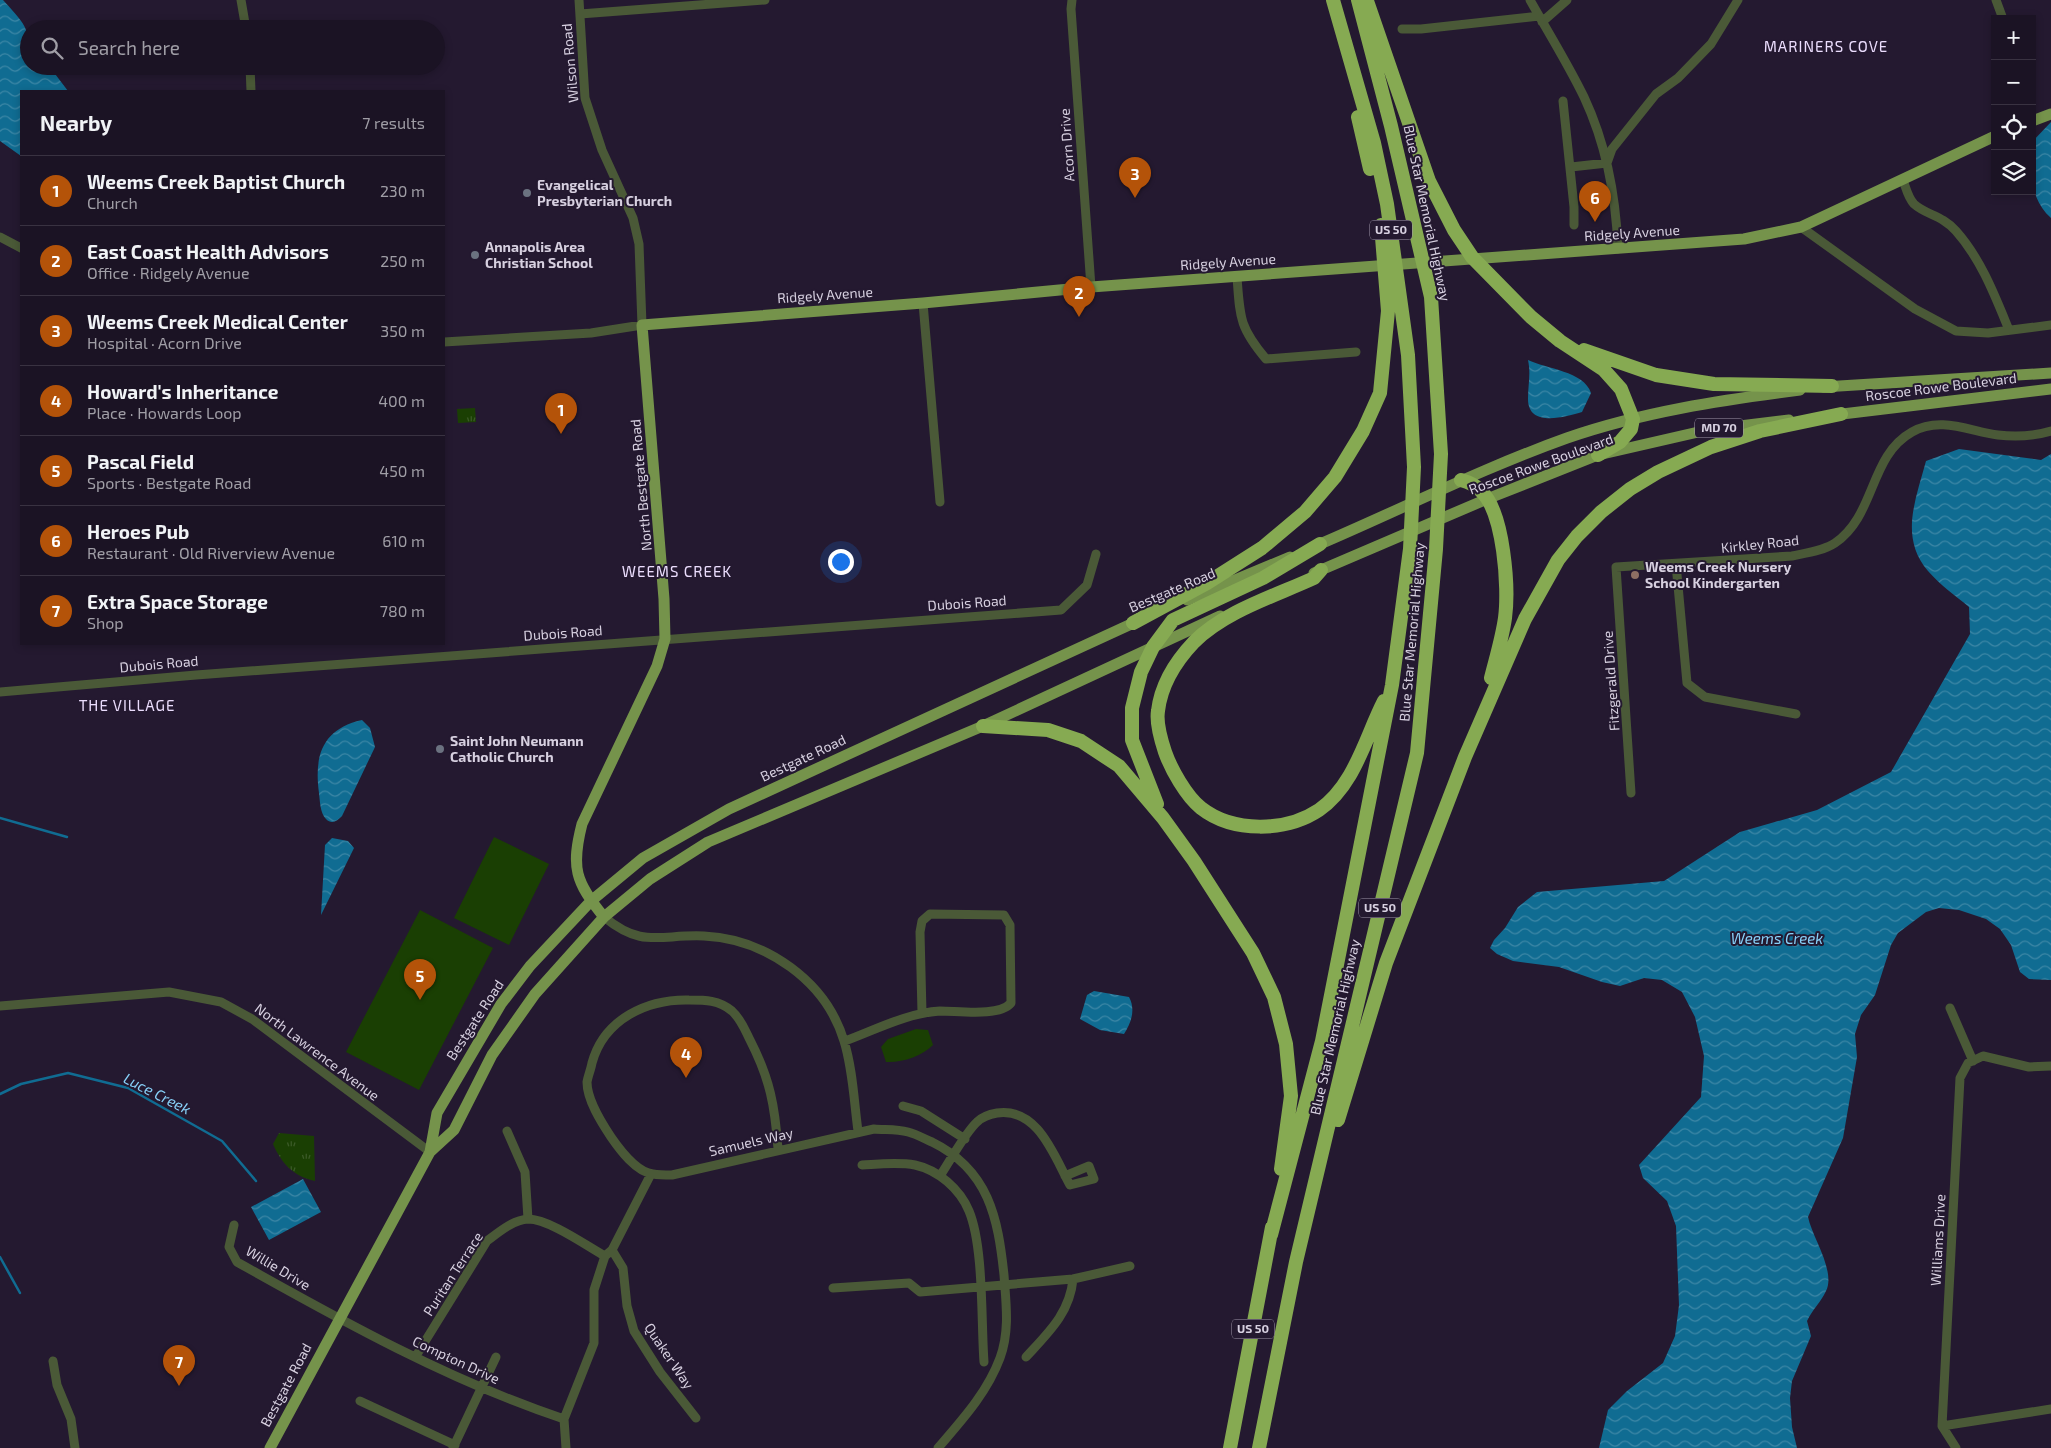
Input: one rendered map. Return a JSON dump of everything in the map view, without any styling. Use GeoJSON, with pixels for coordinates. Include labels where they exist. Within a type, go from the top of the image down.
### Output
{"type":"FeatureCollection","features":[{"type":"Feature","properties":{"kind":"highway"},"geometry":{"type":"LineString","coordinates":[[1133,623],[1207,583],[1262,548],[1305,512],[1335,477],[1363,431],[1380,393],[1388,310],[1381,226],[1368,158],[1329,0]]}},
{"type":"Feature","properties":{"kind":"highway","name":"Blue Star Memorial Highway"},"geometry":{"type":"LineString","coordinates":[[1271,1235],[1322,1041],[1392,685],[1408,560],[1414,467],[1408,355],[1386,204],[1374,143],[1333,0]]}},
{"type":"Feature","properties":{"kind":"highway","name":"Blue Star Memorial Highway"},"geometry":{"type":"LineString","coordinates":[[1296,1262],[1417,753],[1436,549],[1441,454],[1431,297],[1391,126],[1358,0]]}},
{"type":"Feature","properties":{"kind":"highway"},"geometry":{"type":"LineString","coordinates":[[1366,0],[1428,181],[1454,230],[1472,256],[1490,277],[1560,341],[1604,370],[1621,389],[1633,419],[1631,429],[1620,442],[1598,456]]}},
{"type":"Feature","properties":{"kind":"highway"},"geometry":{"type":"LineString","coordinates":[[1560,341],[1656,375],[1714,384],[1832,386]]}},
{"type":"Feature","properties":{"kind":"highway"},"geometry":{"type":"LineString","coordinates":[[1296,1262],[1386,963],[1465,758],[1525,619],[1542,585],[1577,536],[1601,512],[1630,489],[1658,472],[1711,447],[1760,430],[1841,414]]}},
{"type":"Feature","properties":{"kind":"highway"},"geometry":{"type":"LineString","coordinates":[[1461,480],[1471,483],[1482,491],[1487,499],[1497,525],[1505,561],[1505,616],[1501,642],[1465,758]]}},
{"type":"Feature","properties":{"kind":"highway"},"geometry":{"type":"LineString","coordinates":[[1163,818],[1132,740],[1132,708],[1141,672],[1153,647],[1173,620],[1263,578],[1320,544]]}},
{"type":"Feature","properties":{"kind":"highway"},"geometry":{"type":"LineString","coordinates":[[1321,570],[1314,578],[1222,622],[1196,640],[1182,656],[1165,683],[1157,712],[1161,742],[1171,770],[1200,808],[1221,820],[1267,827],[1299,821],[1320,809],[1341,790],[1361,755],[1392,685]]}},
{"type":"Feature","properties":{"kind":"highway"},"geometry":{"type":"LineString","coordinates":[[983,726],[1048,730],[1081,741],[1119,766],[1163,818],[1194,861],[1253,952],[1274,997],[1286,1044],[1291,1096],[1271,1235]]}},
{"type":"Feature","properties":{"kind":"highway","name":"US 50"},"geometry":{"type":"LineString","coordinates":[[1230,1448],[1271,1235]]}},
{"type":"Feature","properties":{"kind":"highway","name":"US 50"},"geometry":{"type":"LineString","coordinates":[[1259,1448],[1296,1262]]}},
{"type":"Feature","properties":{"kind":"main road"},"geometry":{"type":"LineString","coordinates":[[2036,120],[2051,114]]}},
{"type":"Feature","properties":{"kind":"main road","name":"Ridgely Avenue"},"geometry":{"type":"LineString","coordinates":[[642,325],[923,303],[1091,287],[1744,239],[1801,227],[1991,138]]}},
{"type":"Feature","properties":{"kind":"main road","name":"North Bestgate Road"},"geometry":{"type":"LineString","coordinates":[[604,916],[590,901],[577,876],[576,850],[582,824],[657,666],[665,639],[662,562],[642,325]]}},
{"type":"Feature","properties":{"kind":"main road","name":"Roscoe Rowe Boulevard"},"geometry":{"type":"LineString","coordinates":[[1320,544],[1461,480],[1568,438],[1633,419],[1700,406],[1832,386],[2051,373]]}},
{"type":"Feature","properties":{"kind":"main road","name":"Roscoe Rowe Boulevard"},"geometry":{"type":"LineString","coordinates":[[1321,570],[1487,499],[1598,456],[1707,430],[2051,389]]}},
{"type":"Feature","properties":{"kind":"main road","name":"Bestgate Road"},"geometry":{"type":"LineString","coordinates":[[430,1152],[437,1113],[497,1011],[530,966],[590,901],[643,858],[729,809],[1133,623],[1320,544]]}},
{"type":"Feature","properties":{"kind":"main road","name":"Bestgate Road"},"geometry":{"type":"LineString","coordinates":[[270,1448],[338,1318],[430,1152],[454,1130],[492,1055],[535,994],[604,916],[650,879],[708,842],[983,726],[1321,570]]}},
{"type":"Feature","properties":{"kind":"street"},"geometry":{"type":"LineString","coordinates":[[242,0],[245,20]]}},
{"type":"Feature","properties":{"kind":"street","name":"Wilson Road"},"geometry":{"type":"LineString","coordinates":[[579,0],[585,98],[602,150],[632,218],[639,244],[642,325]]}},
{"type":"Feature","properties":{"kind":"street"},"geometry":{"type":"LineString","coordinates":[[580,14],[765,0]]}},
{"type":"Feature","properties":{"kind":"street","name":"Acorn Drive"},"geometry":{"type":"LineString","coordinates":[[1072,0],[1071,19],[1091,287]]}},
{"type":"Feature","properties":{"kind":"street"},"geometry":{"type":"LineString","coordinates":[[1530,0],[1584,98],[1607,163],[1617,212],[1618,249]]}},
{"type":"Feature","properties":{"kind":"street"},"geometry":{"type":"LineString","coordinates":[[1402,29],[1541,19],[1567,0]]}},
{"type":"Feature","properties":{"kind":"street"},"geometry":{"type":"LineString","coordinates":[[1607,163],[1612,149],[1656,94],[1678,78],[1712,44],[1738,0]]}},
{"type":"Feature","properties":{"kind":"street"},"geometry":{"type":"LineString","coordinates":[[1996,0],[2002,15]]}},
{"type":"Feature","properties":{"kind":"street"},"geometry":{"type":"LineString","coordinates":[[250,75],[251,90]]}},
{"type":"Feature","properties":{"kind":"street"},"geometry":{"type":"LineString","coordinates":[[1563,102],[1571,167],[1574,226]]}},
{"type":"Feature","properties":{"kind":"street"},"geometry":{"type":"LineString","coordinates":[[1571,167],[1607,163]]}},
{"type":"Feature","properties":{"kind":"street"},"geometry":{"type":"LineString","coordinates":[[1903,180],[1908,195],[1915,206],[1942,218],[1957,232],[1986,275],[2009,330]]}},
{"type":"Feature","properties":{"kind":"street"},"geometry":{"type":"LineString","coordinates":[[1801,227],[1929,318],[1956,331],[1988,333],[2051,325]]}},
{"type":"Feature","properties":{"kind":"street"},"geometry":{"type":"LineString","coordinates":[[0,237],[20,247]]}},
{"type":"Feature","properties":{"kind":"street"},"geometry":{"type":"LineString","coordinates":[[1237,277],[1240,318],[1248,338],[1266,359],[1356,352]]}},
{"type":"Feature","properties":{"kind":"street"},"geometry":{"type":"LineString","coordinates":[[923,303],[940,502]]}},
{"type":"Feature","properties":{"kind":"street","name":"Ridgely Avenue"},"geometry":{"type":"LineString","coordinates":[[445,342],[591,333],[642,325]]}},
{"type":"Feature","properties":{"kind":"street","name":"Kirkley Road"},"geometry":{"type":"LineString","coordinates":[[1616,567],[1792,556],[1835,543],[1857,520],[1890,451],[1898,440],[1923,427],[1945,424],[2010,436],[2051,431]]}},
{"type":"Feature","properties":{"kind":"street","name":"Dubois Road"},"geometry":{"type":"LineString","coordinates":[[0,692],[665,639],[1061,610],[1087,585],[1096,554]]}},
{"type":"Feature","properties":{"kind":"street"},"geometry":{"type":"LineString","coordinates":[[1676,564],[1687,683],[1705,697],[1796,714]]}},
{"type":"Feature","properties":{"kind":"street","name":"Fitzgerald Drive"},"geometry":{"type":"LineString","coordinates":[[1616,567],[1625,676],[1631,794]]}},
{"type":"Feature","properties":{"kind":"street"},"geometry":{"type":"LineString","coordinates":[[844,1041],[922,1013],[993,1011],[1006,1008],[1011,1002],[1010,925],[1004,915],[930,914],[922,921],[920,932],[922,1013]]}},
{"type":"Feature","properties":{"kind":"street"},"geometry":{"type":"LineString","coordinates":[[604,916],[624,932],[645,938],[705,936],[753,946],[792,967],[817,992],[837,1022],[850,1066],[858,1132]]}},
{"type":"Feature","properties":{"kind":"street","name":"North Lawrence Avenue"},"geometry":{"type":"LineString","coordinates":[[0,1006],[169,992],[221,1002],[252,1018],[430,1152]]}},
{"type":"Feature","properties":{"kind":"street"},"geometry":{"type":"LineString","coordinates":[[566,1448],[564,1419],[594,1343],[594,1290],[609,1253],[651,1174],[638,1167],[617,1146],[597,1118],[588,1082],[595,1053],[607,1032],[624,1018],[650,1004],[671,1000],[711,1000],[733,1012],[750,1038],[773,1096],[778,1149]]}},
{"type":"Feature","properties":{"kind":"street"},"geometry":{"type":"LineString","coordinates":[[1950,1008],[1972,1061],[1983,1056],[2029,1067],[2051,1066]]}},
{"type":"Feature","properties":{"kind":"street","name":"Williams Drive"},"geometry":{"type":"LineString","coordinates":[[1942,1426],[1960,1078],[1968,1063],[1972,1061]]}},
{"type":"Feature","properties":{"kind":"street"},"geometry":{"type":"LineString","coordinates":[[903,1106],[921,1111],[965,1139]]}},
{"type":"Feature","properties":{"kind":"street"},"geometry":{"type":"LineString","coordinates":[[940,1176],[977,1121],[991,1114],[1009,1112],[1020,1115],[1035,1125],[1065,1176]]}},
{"type":"Feature","properties":{"kind":"street","name":"Samuels Way"},"geometry":{"type":"LineString","coordinates":[[651,1174],[672,1175],[778,1149],[874,1129],[908,1132],[948,1150],[981,1184],[991,1202],[1001,1245],[1008,1316],[1005,1336],[992,1378],[979,1399],[938,1448]]}},
{"type":"Feature","properties":{"kind":"street"},"geometry":{"type":"LineString","coordinates":[[507,1131],[525,1172],[528,1219],[546,1224],[609,1253]]}},
{"type":"Feature","properties":{"kind":"street"},"geometry":{"type":"LineString","coordinates":[[862,1166],[899,1163],[917,1166],[940,1176],[958,1191],[969,1210],[978,1256],[984,1362]]}},
{"type":"Feature","properties":{"kind":"street","name":"Puritan Terrace"},"geometry":{"type":"LineString","coordinates":[[416,1356],[488,1241],[505,1227],[528,1219]]}},
{"type":"Feature","properties":{"kind":"street","name":"Willie Drive"},"geometry":{"type":"LineString","coordinates":[[234,1225],[229,1247],[237,1262],[338,1318]]}},
{"type":"Feature","properties":{"kind":"street","name":"Quaker Way"},"geometry":{"type":"LineString","coordinates":[[609,1253],[623,1268],[627,1306],[634,1331],[660,1372],[696,1418]]}},
{"type":"Feature","properties":{"kind":"street"},"geometry":{"type":"LineString","coordinates":[[833,1288],[909,1283],[920,1292],[980,1288],[1004,1284],[1073,1279],[1130,1266]]}},
{"type":"Feature","properties":{"kind":"street"},"geometry":{"type":"LineString","coordinates":[[1026,1357],[1064,1314],[1072,1295],[1073,1279]]}},
{"type":"Feature","properties":{"kind":"street","name":"Compton Drive"},"geometry":{"type":"LineString","coordinates":[[338,1318],[521,1405],[564,1419]]}},
{"type":"Feature","properties":{"kind":"street"},"geometry":{"type":"LineString","coordinates":[[360,1401],[454,1446],[496,1357]]}},
{"type":"Feature","properties":{"kind":"street"},"geometry":{"type":"LineString","coordinates":[[53,1361],[57,1385],[70,1419],[74,1448]]}},
{"type":"Feature","properties":{"kind":"street"},"geometry":{"type":"LineString","coordinates":[[1956,1448],[1942,1426],[2051,1409]]}},
{"type":"Feature","properties":{"kind":"green space"},"geometry":{"type":"Polygon","coordinates":[[[475,408],[476,422],[458,423],[457,409],[475,408]]]}},
{"type":"Feature","properties":{"kind":"green space"},"geometry":{"type":"Polygon","coordinates":[[[494,837],[549,864],[509,945],[454,918],[494,837]]]}},
{"type":"Feature","properties":{"kind":"green space"},"geometry":{"type":"Polygon","coordinates":[[[420,910],[493,948],[419,1090],[346,1052],[420,910]]]}},
{"type":"Feature","properties":{"kind":"green space"},"geometry":{"type":"Polygon","coordinates":[[[916,1029],[928,1030],[933,1045],[911,1058],[886,1062],[881,1047],[888,1039],[916,1029]]]}},
{"type":"Feature","properties":{"kind":"green space"},"geometry":{"type":"Polygon","coordinates":[[[279,1133],[314,1136],[315,1181],[300,1176],[280,1158],[273,1144],[279,1133]]]}},
{"type":"Feature","properties":{"kind":"water"},"geometry":{"type":"Polygon","coordinates":[[[0,0],[3,0],[20,20],[20,75],[56,75],[67,90],[20,90],[20,155],[0,141],[0,0]]]}},
{"type":"Feature","properties":{"kind":"water"},"geometry":{"type":"Polygon","coordinates":[[[2051,122],[2051,218],[2038,201],[2036,195],[2036,138],[2051,122]]]}},
{"type":"Feature","properties":{"kind":"water"},"geometry":{"type":"Polygon","coordinates":[[[1528,360],[1573,375],[1581,380],[1591,393],[1582,412],[1557,418],[1541,417],[1534,414],[1528,399],[1528,360]]]}},
{"type":"Feature","properties":{"kind":"water","name":"Weems Creek"},"geometry":{"type":"Polygon","coordinates":[[[1959,449],[2041,460],[2051,454],[2051,980],[2029,979],[2020,972],[2011,945],[2000,929],[1986,919],[1959,910],[1939,908],[1926,912],[1898,933],[1891,945],[1875,995],[1861,1015],[1855,1034],[1857,1057],[1843,1138],[1808,1217],[1826,1264],[1828,1283],[1824,1295],[1807,1321],[1811,1336],[1792,1381],[1790,1398],[1792,1427],[1797,1448],[1599,1448],[1608,1410],[1627,1391],[1663,1363],[1675,1336],[1679,1305],[1676,1226],[1667,1201],[1643,1178],[1639,1165],[1701,1097],[1704,1056],[1695,1017],[1682,992],[1662,980],[1644,978],[1620,986],[1602,982],[1559,967],[1513,961],[1497,954],[1490,948],[1518,907],[1537,892],[1664,881],[1740,832],[1817,810],[1891,772],[1970,634],[1969,607],[1928,571],[1919,558],[1914,545],[1912,531],[1912,518],[1926,461],[1959,449]]]}},
{"type":"Feature","properties":{"kind":"water"},"geometry":{"type":"Polygon","coordinates":[[[362,720],[370,728],[375,747],[342,816],[336,821],[330,822],[324,816],[321,807],[318,780],[320,756],[329,737],[348,724],[362,720]]]}},
{"type":"Feature","properties":{"kind":"water"},"geometry":{"type":"Polygon","coordinates":[[[332,838],[348,841],[354,848],[321,915],[325,845],[332,838]]]}},
{"type":"Feature","properties":{"kind":"water"},"geometry":{"type":"Polygon","coordinates":[[[1094,991],[1129,997],[1132,1016],[1124,1034],[1100,1030],[1080,1019],[1087,995],[1094,991]]]}},
{"type":"Feature","properties":{"kind":"water"},"geometry":{"type":"Polygon","coordinates":[[[303,1179],[321,1212],[269,1240],[251,1207],[303,1179]]]}},
{"type":"Feature","properties":{"kind":"waterway"},"geometry":{"type":"LineString","coordinates":[[0,818],[67,837]]}},
{"type":"Feature","properties":{"kind":"waterway","name":"Luce Creek"},"geometry":{"type":"LineString","coordinates":[[0,1094],[21,1084],[68,1073],[128,1088],[222,1141],[256,1181]]}},
{"type":"Feature","properties":{"kind":"waterway"},"geometry":{"type":"LineString","coordinates":[[0,1257],[20,1293]]}},
{"type":"Feature","properties":{"kind":"place","name":"Evangelical Presbyterian Church"},"geometry":{"type":"Point","coordinates":[527,193]}},
{"type":"Feature","properties":{"kind":"place","name":"Weems Creek Medical Center"},"geometry":{"type":"Point","coordinates":[1135,198]}},
{"type":"Feature","properties":{"kind":"place","name":"Heroes Pub"},"geometry":{"type":"Point","coordinates":[1595,222]}},
{"type":"Feature","properties":{"kind":"place","name":"Annapolis Area Christian School"},"geometry":{"type":"Point","coordinates":[475,255]}},
{"type":"Feature","properties":{"kind":"place","name":"East Coast Health Advisors"},"geometry":{"type":"Point","coordinates":[1079,317]}},
{"type":"Feature","properties":{"kind":"place","name":"Weems Creek Baptist Church"},"geometry":{"type":"Point","coordinates":[561,434]}},
{"type":"Feature","properties":{"kind":"place","name":"Weems Creek Nursery School Kindergarten"},"geometry":{"type":"Point","coordinates":[1635,575]}},
{"type":"Feature","properties":{"kind":"place","name":"Saint John Neumann Catholic Church"},"geometry":{"type":"Point","coordinates":[440,749]}},
{"type":"Feature","properties":{"kind":"place","name":"Pascal Field"},"geometry":{"type":"Point","coordinates":[420,1000]}},
{"type":"Feature","properties":{"kind":"place","name":"Howard's Inheritance"},"geometry":{"type":"Point","coordinates":[686,1078]}},
{"type":"Feature","properties":{"kind":"place","name":"Extra Space Storage"},"geometry":{"type":"Point","coordinates":[179,1386]}},
{"type":"Feature","properties":{"kind":"district","name":"MARINERS COVE"},"geometry":{"type":"Point","coordinates":[1826,47]}},
{"type":"Feature","properties":{"kind":"district","name":"WEEMS CREEK"},"geometry":{"type":"Point","coordinates":[677,572]}},
{"type":"Feature","properties":{"kind":"district","name":"THE VILLAGE"},"geometry":{"type":"Point","coordinates":[127,706]}}]}
